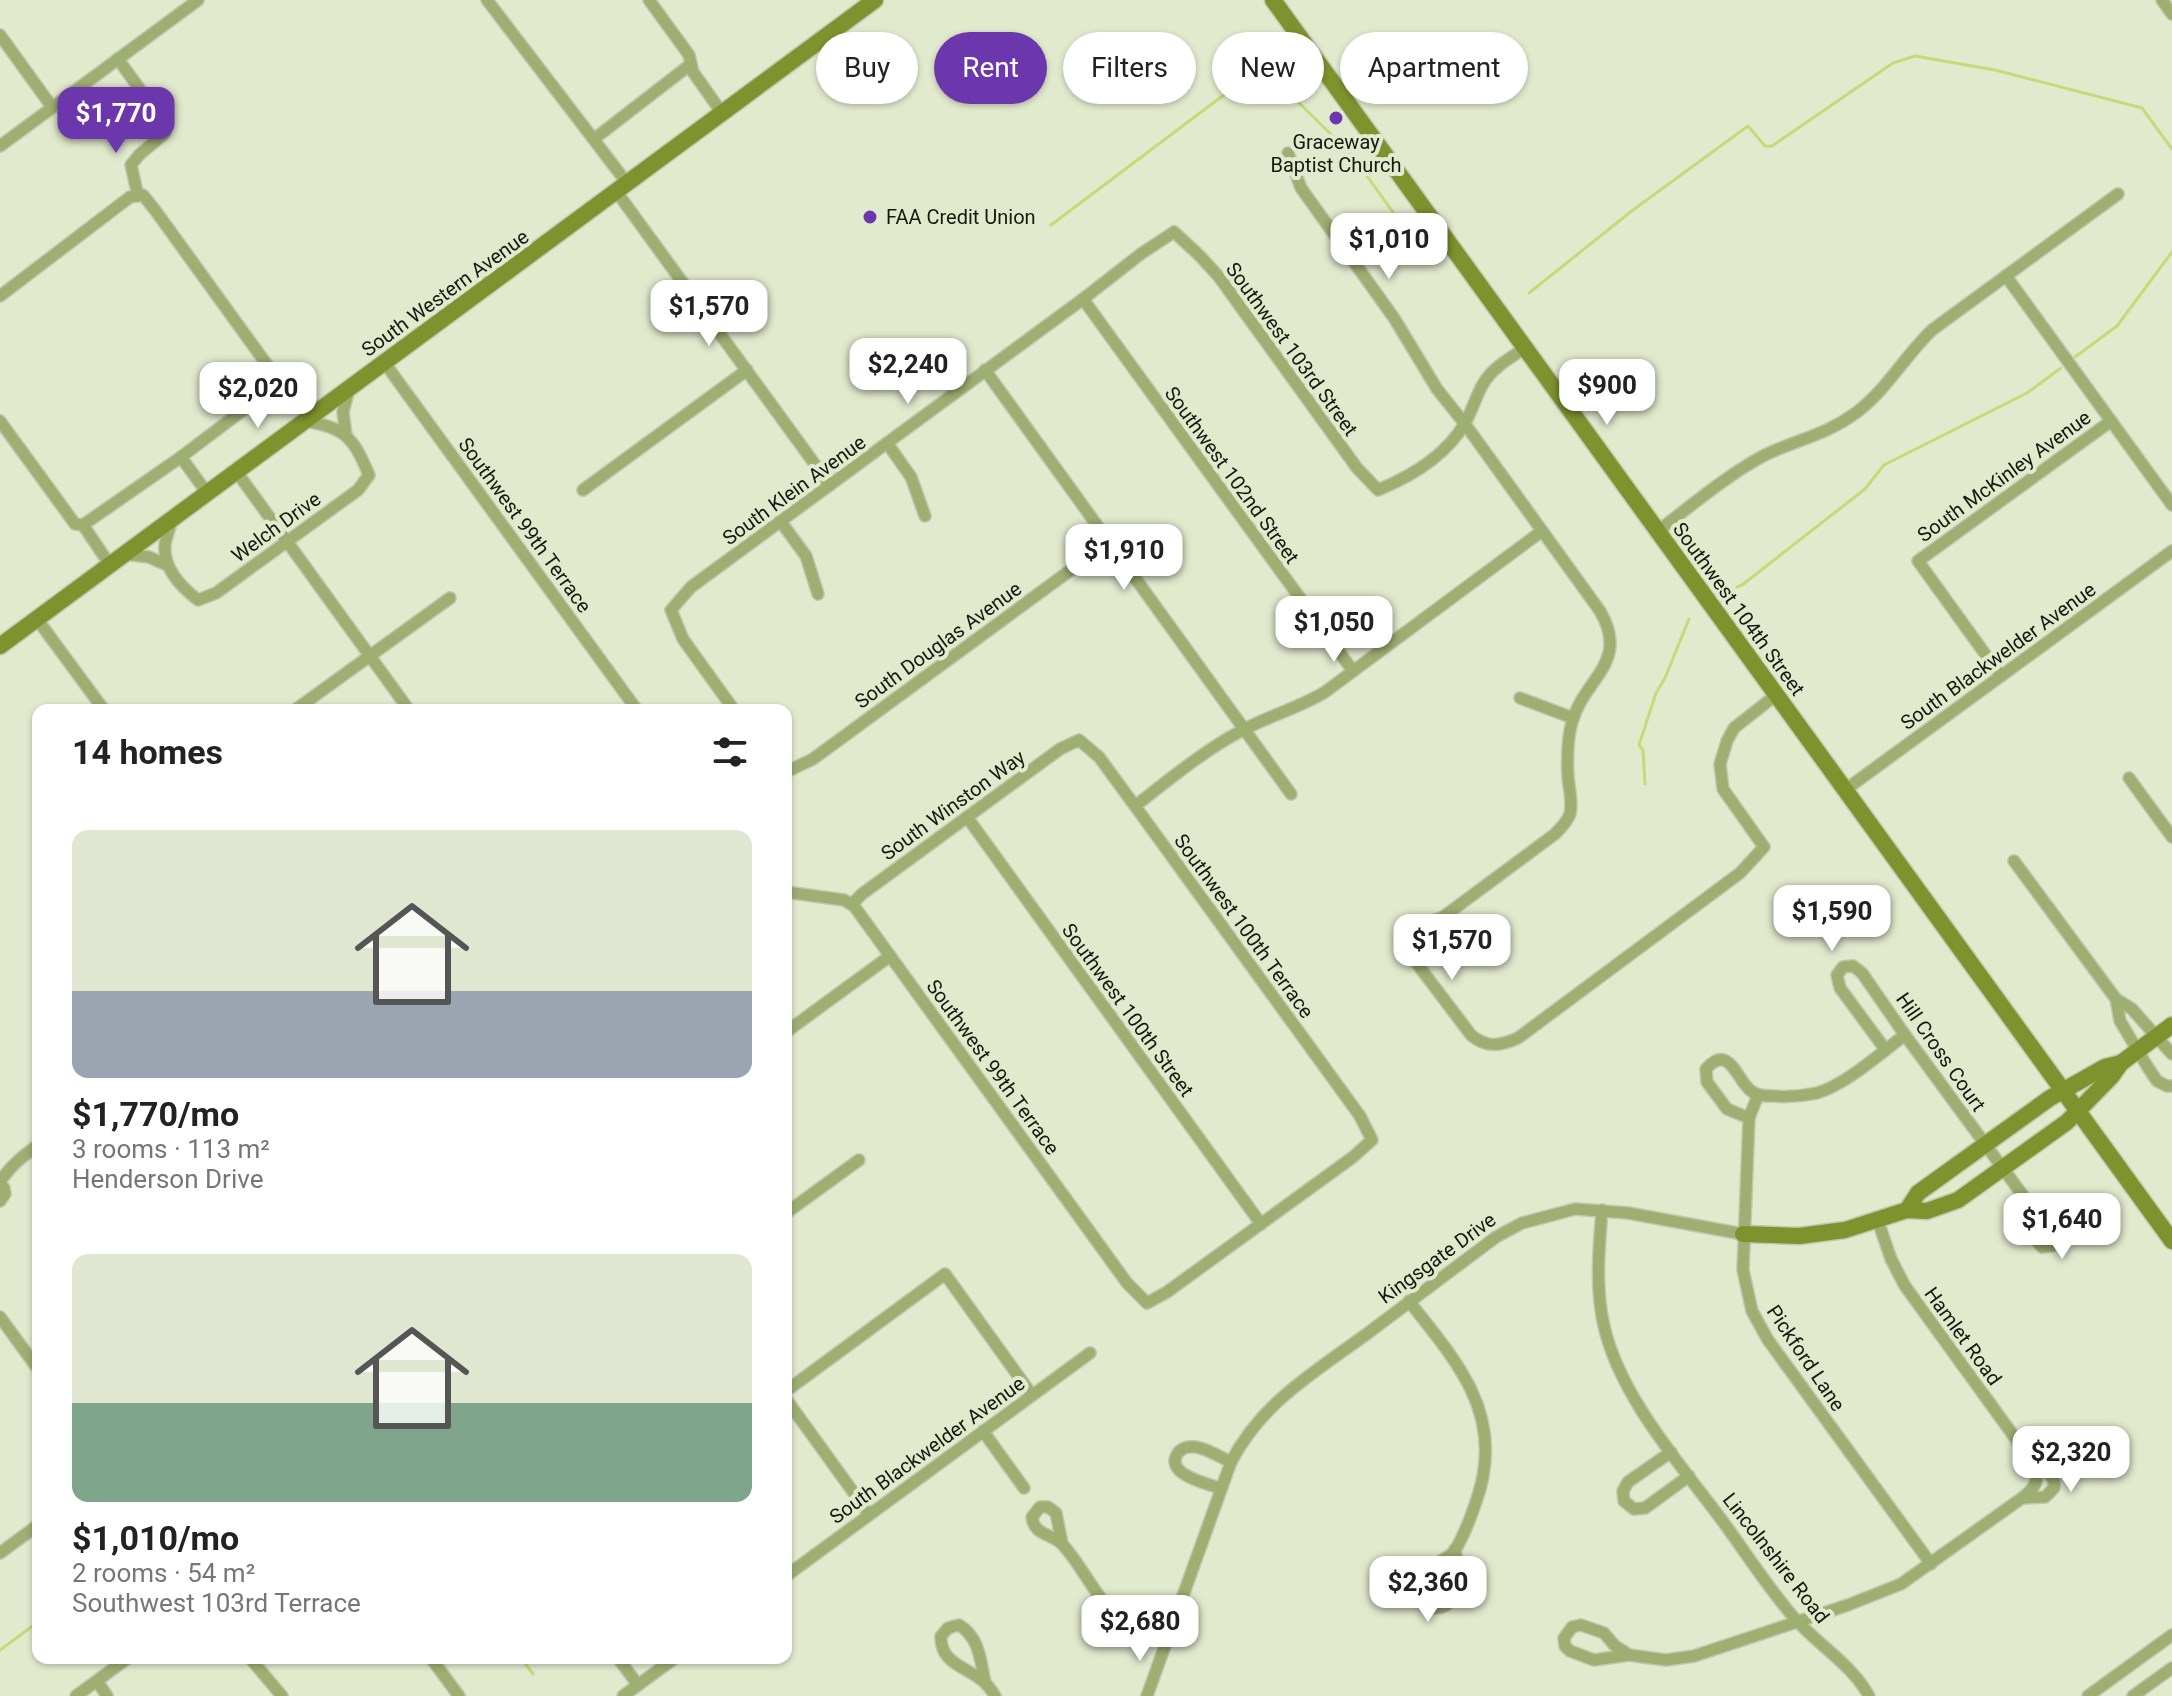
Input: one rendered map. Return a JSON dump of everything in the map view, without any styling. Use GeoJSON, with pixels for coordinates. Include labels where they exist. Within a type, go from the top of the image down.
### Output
{"type":"FeatureCollection","features":[{"type":"Feature","properties":{"kind":"main road","name":"South Western Avenue"},"geometry":{"type":"LineString","coordinates":[[0,646],[875,0]]}},
{"type":"Feature","properties":{"kind":"main road","name":"Southwest 104th Street"},"geometry":{"type":"LineString","coordinates":[[1273,0],[2172,1241]]}},
{"type":"Feature","properties":{"kind":"main road","name":"Kingsgate Drive"},"geometry":{"type":"LineString","coordinates":[[1743,1234],[1813,1235],[1845,1230],[1907,1210],[1927,1211],[1944,1207],[2067,1122],[2121,1063],[2172,1025]]}},
{"type":"Feature","properties":{"kind":"main road","name":"Kingsgate Drive"},"geometry":{"type":"LineString","coordinates":[[1907,1210],[1918,1193],[1985,1144],[2063,1091],[2105,1067],[2121,1063]]}},
{"type":"Feature","properties":{"kind":"street"},"geometry":{"type":"LineString","coordinates":[[174,0],[182,11]]}},
{"type":"Feature","properties":{"kind":"street"},"geometry":{"type":"LineString","coordinates":[[0,146],[198,0]]}},
{"type":"Feature","properties":{"kind":"street"},"geometry":{"type":"LineString","coordinates":[[487,0],[594,139],[622,187],[830,485]]}},
{"type":"Feature","properties":{"kind":"street"},"geometry":{"type":"LineString","coordinates":[[649,0],[689,55],[693,72],[722,113]]}},
{"type":"Feature","properties":{"kind":"street"},"geometry":{"type":"LineString","coordinates":[[2162,0],[2172,14]]}},
{"type":"Feature","properties":{"kind":"street"},"geometry":{"type":"LineString","coordinates":[[0,35],[52,107]]}},
{"type":"Feature","properties":{"kind":"street"},"geometry":{"type":"LineString","coordinates":[[118,59],[165,124],[165,133],[131,165],[138,196]]}},
{"type":"Feature","properties":{"kind":"street"},"geometry":{"type":"LineString","coordinates":[[594,139],[691,64]]}},
{"type":"Feature","properties":{"kind":"street"},"geometry":{"type":"LineString","coordinates":[[1288,153],[1301,188],[1394,318],[1430,378],[1600,611],[1610,631],[1605,665],[1573,718],[1567,768],[1571,810],[1565,822],[1555,834],[1443,917],[1408,931],[1415,961],[1476,1040],[1487,1045],[1509,1042],[1529,1030],[1740,873],[1764,847],[1723,789],[1720,764],[1734,728],[1776,695]]}},
{"type":"Feature","properties":{"kind":"street"},"geometry":{"type":"LineString","coordinates":[[1658,531],[1750,464],[1778,449],[1826,432],[1859,411],[1878,394],[1932,330],[2118,194]]}},
{"type":"Feature","properties":{"kind":"street"},"geometry":{"type":"LineString","coordinates":[[0,296],[130,197],[143,195],[273,373],[271,385],[263,395],[83,525],[75,524],[0,421]]}},
{"type":"Feature","properties":{"kind":"street","name":"Southwest 103rd Street"},"geometry":{"type":"LineString","coordinates":[[1174,232],[1219,277],[1357,468],[1378,490],[1401,480],[1433,459],[1465,424]]}},
{"type":"Feature","properties":{"kind":"street","name":"South Klein Avenue"},"geometry":{"type":"LineString","coordinates":[[730,704],[683,639],[671,610],[691,587],[1174,232]]}},
{"type":"Feature","properties":{"kind":"street"},"geometry":{"type":"LineString","coordinates":[[2006,276],[2172,505]]}},
{"type":"Feature","properties":{"kind":"street","name":"Southwest 102nd Street"},"geometry":{"type":"LineString","coordinates":[[1083,299],[1353,671]]}},
{"type":"Feature","properties":{"kind":"street"},"geometry":{"type":"LineString","coordinates":[[1465,424],[1486,379],[1525,348]]}},
{"type":"Feature","properties":{"kind":"street","name":"Southwest 99th Terrace"},"geometry":{"type":"LineString","coordinates":[[384,362],[633,704]]}},
{"type":"Feature","properties":{"kind":"street"},"geometry":{"type":"LineString","coordinates":[[583,490],[747,370]]}},
{"type":"Feature","properties":{"kind":"street"},"geometry":{"type":"LineString","coordinates":[[985,370],[1291,794]]}},
{"type":"Feature","properties":{"kind":"street"},"geometry":{"type":"LineString","coordinates":[[346,435],[343,412],[349,388]]}},
{"type":"Feature","properties":{"kind":"street"},"geometry":{"type":"LineString","coordinates":[[304,421],[330,426],[346,435]]}},
{"type":"Feature","properties":{"kind":"street","name":"South McKinley Avenue"},"geometry":{"type":"LineString","coordinates":[[2001,676],[1918,561],[2111,421]]}},
{"type":"Feature","properties":{"kind":"street","name":"Welch Drive"},"geometry":{"type":"LineString","coordinates":[[167,565],[184,589],[198,600],[216,593],[287,542],[358,490],[369,475],[361,455],[346,435]]}},
{"type":"Feature","properties":{"kind":"street"},"geometry":{"type":"LineString","coordinates":[[887,443],[911,477],[925,516]]}},
{"type":"Feature","properties":{"kind":"street"},"geometry":{"type":"LineString","coordinates":[[181,457],[207,493]]}},
{"type":"Feature","properties":{"kind":"street"},"geometry":{"type":"LineString","coordinates":[[236,471],[405,704]]}},
{"type":"Feature","properties":{"kind":"street"},"geometry":{"type":"LineString","coordinates":[[124,554],[149,557],[167,565],[165,544],[173,518]]}},
{"type":"Feature","properties":{"kind":"street"},"geometry":{"type":"LineString","coordinates":[[781,522],[806,556],[818,594]]}},
{"type":"Feature","properties":{"kind":"street"},"geometry":{"type":"LineString","coordinates":[[83,525],[110,565]]}},
{"type":"Feature","properties":{"kind":"street"},"geometry":{"type":"LineString","coordinates":[[1135,806],[1215,746],[1244,729],[1315,699],[1542,531]]}},
{"type":"Feature","properties":{"kind":"street","name":"South Douglas Avenue"},"geometry":{"type":"LineString","coordinates":[[792,769],[813,759],[1109,542]]}},
{"type":"Feature","properties":{"kind":"street","name":"South Blackwelder Avenue"},"geometry":{"type":"LineString","coordinates":[[1845,790],[2172,551]]}},
{"type":"Feature","properties":{"kind":"street"},"geometry":{"type":"LineString","coordinates":[[303,704],[450,598]]}},
{"type":"Feature","properties":{"kind":"street"},"geometry":{"type":"LineString","coordinates":[[37,619],[100,704]]}},
{"type":"Feature","properties":{"kind":"street"},"geometry":{"type":"LineString","coordinates":[[1520,698],[1573,718]]}},
{"type":"Feature","properties":{"kind":"street","name":"Southwest 100th Terrace"},"geometry":{"type":"LineString","coordinates":[[1079,740],[1099,757],[1135,806],[1360,1116],[1372,1140],[1261,1224]]}},
{"type":"Feature","properties":{"kind":"street","name":"South Winston Way"},"geometry":{"type":"LineString","coordinates":[[852,904],[1060,749],[1079,740]]}},
{"type":"Feature","properties":{"kind":"street"},"geometry":{"type":"LineString","coordinates":[[2129,778],[2172,837]]}},
{"type":"Feature","properties":{"kind":"street","name":"Southwest 100th Street"},"geometry":{"type":"LineString","coordinates":[[967,817],[1261,1224]]}},
{"type":"Feature","properties":{"kind":"street"},"geometry":{"type":"LineString","coordinates":[[2014,861],[2116,999],[2132,1009],[2172,1054]]}},
{"type":"Feature","properties":{"kind":"street"},"geometry":{"type":"LineString","coordinates":[[792,893],[844,900],[852,904]]}},
{"type":"Feature","properties":{"kind":"street","name":"Southwest 99th Terrace"},"geometry":{"type":"LineString","coordinates":[[852,904],[1118,1271],[1147,1303],[1261,1224]]}},
{"type":"Feature","properties":{"kind":"street"},"geometry":{"type":"LineString","coordinates":[[792,1028],[890,956]]}},
{"type":"Feature","properties":{"kind":"street","name":"Hill Cross Court"},"geometry":{"type":"LineString","coordinates":[[1885,1049],[1840,988],[1837,975],[1843,967],[1858,968],[1874,988],[2035,1212]]}},
{"type":"Feature","properties":{"kind":"street"},"geometry":{"type":"LineString","coordinates":[[2116,999],[2120,1021],[2137,1051],[2157,1081],[2172,1086]]}},
{"type":"Feature","properties":{"kind":"street"},"geometry":{"type":"LineString","coordinates":[[1749,1118],[1727,1109],[1707,1082],[1706,1069],[1713,1061],[1725,1061],[1758,1095],[1817,1093],[1839,1082],[1905,1035]]}},
{"type":"Feature","properties":{"kind":"street","name":"Pickford Lane"},"geometry":{"type":"LineString","coordinates":[[1758,1095],[1749,1118],[1743,1234],[1745,1285],[1752,1311],[1761,1330],[1931,1564]]}},
{"type":"Feature","properties":{"kind":"street"},"geometry":{"type":"LineString","coordinates":[[0,1201],[5,1194],[0,1183],[5,1173],[32,1149]]}},
{"type":"Feature","properties":{"kind":"street"},"geometry":{"type":"LineString","coordinates":[[792,1209],[859,1160]]}},
{"type":"Feature","properties":{"kind":"street","name":"Kingsgate Drive"},"geometry":{"type":"LineString","coordinates":[[1147,1696],[1231,1462],[1250,1430],[1270,1407],[1496,1237],[1522,1223],[1575,1209],[1602,1210],[1743,1234]]}},
{"type":"Feature","properties":{"kind":"street","name":"Lincolnshire Road"},"geometry":{"type":"LineString","coordinates":[[1602,1210],[1598,1270],[1600,1298],[1612,1353],[1625,1382],[1671,1452],[1798,1621],[1850,1670],[1869,1696]]}},
{"type":"Feature","properties":{"kind":"street","name":"Hamlet Road"},"geometry":{"type":"LineString","coordinates":[[1878,1221],[1891,1259],[1905,1286],[2034,1464],[2050,1474],[2055,1483],[2045,1497],[2022,1498]]}},
{"type":"Feature","properties":{"kind":"street"},"geometry":{"type":"LineString","coordinates":[[792,1387],[945,1274],[1032,1395]]}},
{"type":"Feature","properties":{"kind":"street"},"geometry":{"type":"LineString","coordinates":[[1409,1301],[1471,1386],[1485,1434],[1483,1475],[1455,1549],[1459,1584],[1450,1603],[1434,1608],[1426,1601],[1425,1588],[1435,1565],[1455,1549]]}},
{"type":"Feature","properties":{"kind":"street"},"geometry":{"type":"LineString","coordinates":[[0,1317],[32,1361]]}},
{"type":"Feature","properties":{"kind":"street","name":"South Blackwelder Avenue"},"geometry":{"type":"LineString","coordinates":[[792,1572],[1090,1353]]}},
{"type":"Feature","properties":{"kind":"street"},"geometry":{"type":"LineString","coordinates":[[792,1407],[869,1514]]}},
{"type":"Feature","properties":{"kind":"street"},"geometry":{"type":"LineString","coordinates":[[983,1431],[1024,1488]]}},
{"type":"Feature","properties":{"kind":"street"},"geometry":{"type":"LineString","coordinates":[[1220,1488],[1182,1473],[1176,1464],[1176,1456],[1181,1450],[1191,1447],[1231,1462]]}},
{"type":"Feature","properties":{"kind":"street"},"geometry":{"type":"LineString","coordinates":[[1671,1452],[1628,1482],[1623,1491],[1624,1501],[1634,1509],[1645,1508],[1689,1476]]}},
{"type":"Feature","properties":{"kind":"street"},"geometry":{"type":"LineString","coordinates":[[1629,1655],[1615,1646],[1604,1633],[1581,1625],[1572,1627],[1564,1638],[1565,1646],[1570,1651],[1594,1660],[1629,1655],[1657,1660],[1684,1659],[1884,1592],[1913,1577],[2022,1498],[2036,1485],[2034,1464]]}},
{"type":"Feature","properties":{"kind":"street"},"geometry":{"type":"LineString","coordinates":[[0,1553],[32,1529]]}},
{"type":"Feature","properties":{"kind":"street"},"geometry":{"type":"LineString","coordinates":[[1062,1543],[1114,1613],[1166,1642]]}},
{"type":"Feature","properties":{"kind":"street"},"geometry":{"type":"LineString","coordinates":[[985,1682],[980,1652],[967,1631],[959,1625],[948,1628],[941,1636],[943,1649],[953,1663],[985,1682],[995,1696]]}},
{"type":"Feature","properties":{"kind":"street"},"geometry":{"type":"LineString","coordinates":[[2088,1696],[2172,1635]]}},
{"type":"Feature","properties":{"kind":"street"},"geometry":{"type":"LineString","coordinates":[[76,1696],[120,1664]]}},
{"type":"Feature","properties":{"kind":"street"},"geometry":{"type":"LineString","coordinates":[[255,1664],[282,1696]]}},
{"type":"Feature","properties":{"kind":"street"},"geometry":{"type":"LineString","coordinates":[[435,1664],[459,1696]]}},
{"type":"Feature","properties":{"kind":"street"},"geometry":{"type":"LineString","coordinates":[[622,1664],[638,1685]]}},
{"type":"Feature","properties":{"kind":"street"},"geometry":{"type":"LineString","coordinates":[[623,1696],[667,1664]]}},
{"type":"Feature","properties":{"kind":"street"},"geometry":{"type":"LineString","coordinates":[[2133,1696],[2172,1668]]}},
{"type":"Feature","properties":{"kind":"street"},"geometry":{"type":"LineString","coordinates":[[97,1681],[107,1696]]}},
{"type":"Feature","properties":{"kind":"waterway"},"geometry":{"type":"LineString","coordinates":[[1529,293],[1633,210],[1748,126],[1765,146],[1772,146],[1893,63],[1915,56],[1995,70],[2142,108],[2172,149]]}},
{"type":"Feature","properties":{"kind":"waterway"},"geometry":{"type":"LineString","coordinates":[[1051,225],[1257,70],[1269,71],[1277,77],[1352,155],[1420,250],[1427,250]]}},
{"type":"Feature","properties":{"kind":"waterway"},"geometry":{"type":"LineString","coordinates":[[2075,357],[2117,326],[2172,252]]}},
{"type":"Feature","properties":{"kind":"waterway"},"geometry":{"type":"LineString","coordinates":[[1737,587],[1865,489],[1884,465],[2027,393],[2061,368]]}},
{"type":"Feature","properties":{"kind":"waterway"},"geometry":{"type":"LineString","coordinates":[[1645,784],[1643,750],[1639,745],[1656,693],[1689,619]]}},
{"type":"Feature","properties":{"kind":"waterway"},"geometry":{"type":"LineString","coordinates":[[0,1650],[32,1626]]}},
{"type":"Feature","properties":{"kind":"waterway"},"geometry":{"type":"LineString","coordinates":[[526,1664],[533,1674]]}},
{"type":"Feature","properties":{"kind":"place","name":"Graceway Baptist Church"},"geometry":{"type":"Point","coordinates":[1336,118]}},
{"type":"Feature","properties":{"kind":"place","name":"FAA Credit Union"},"geometry":{"type":"Point","coordinates":[870,217]}}]}
